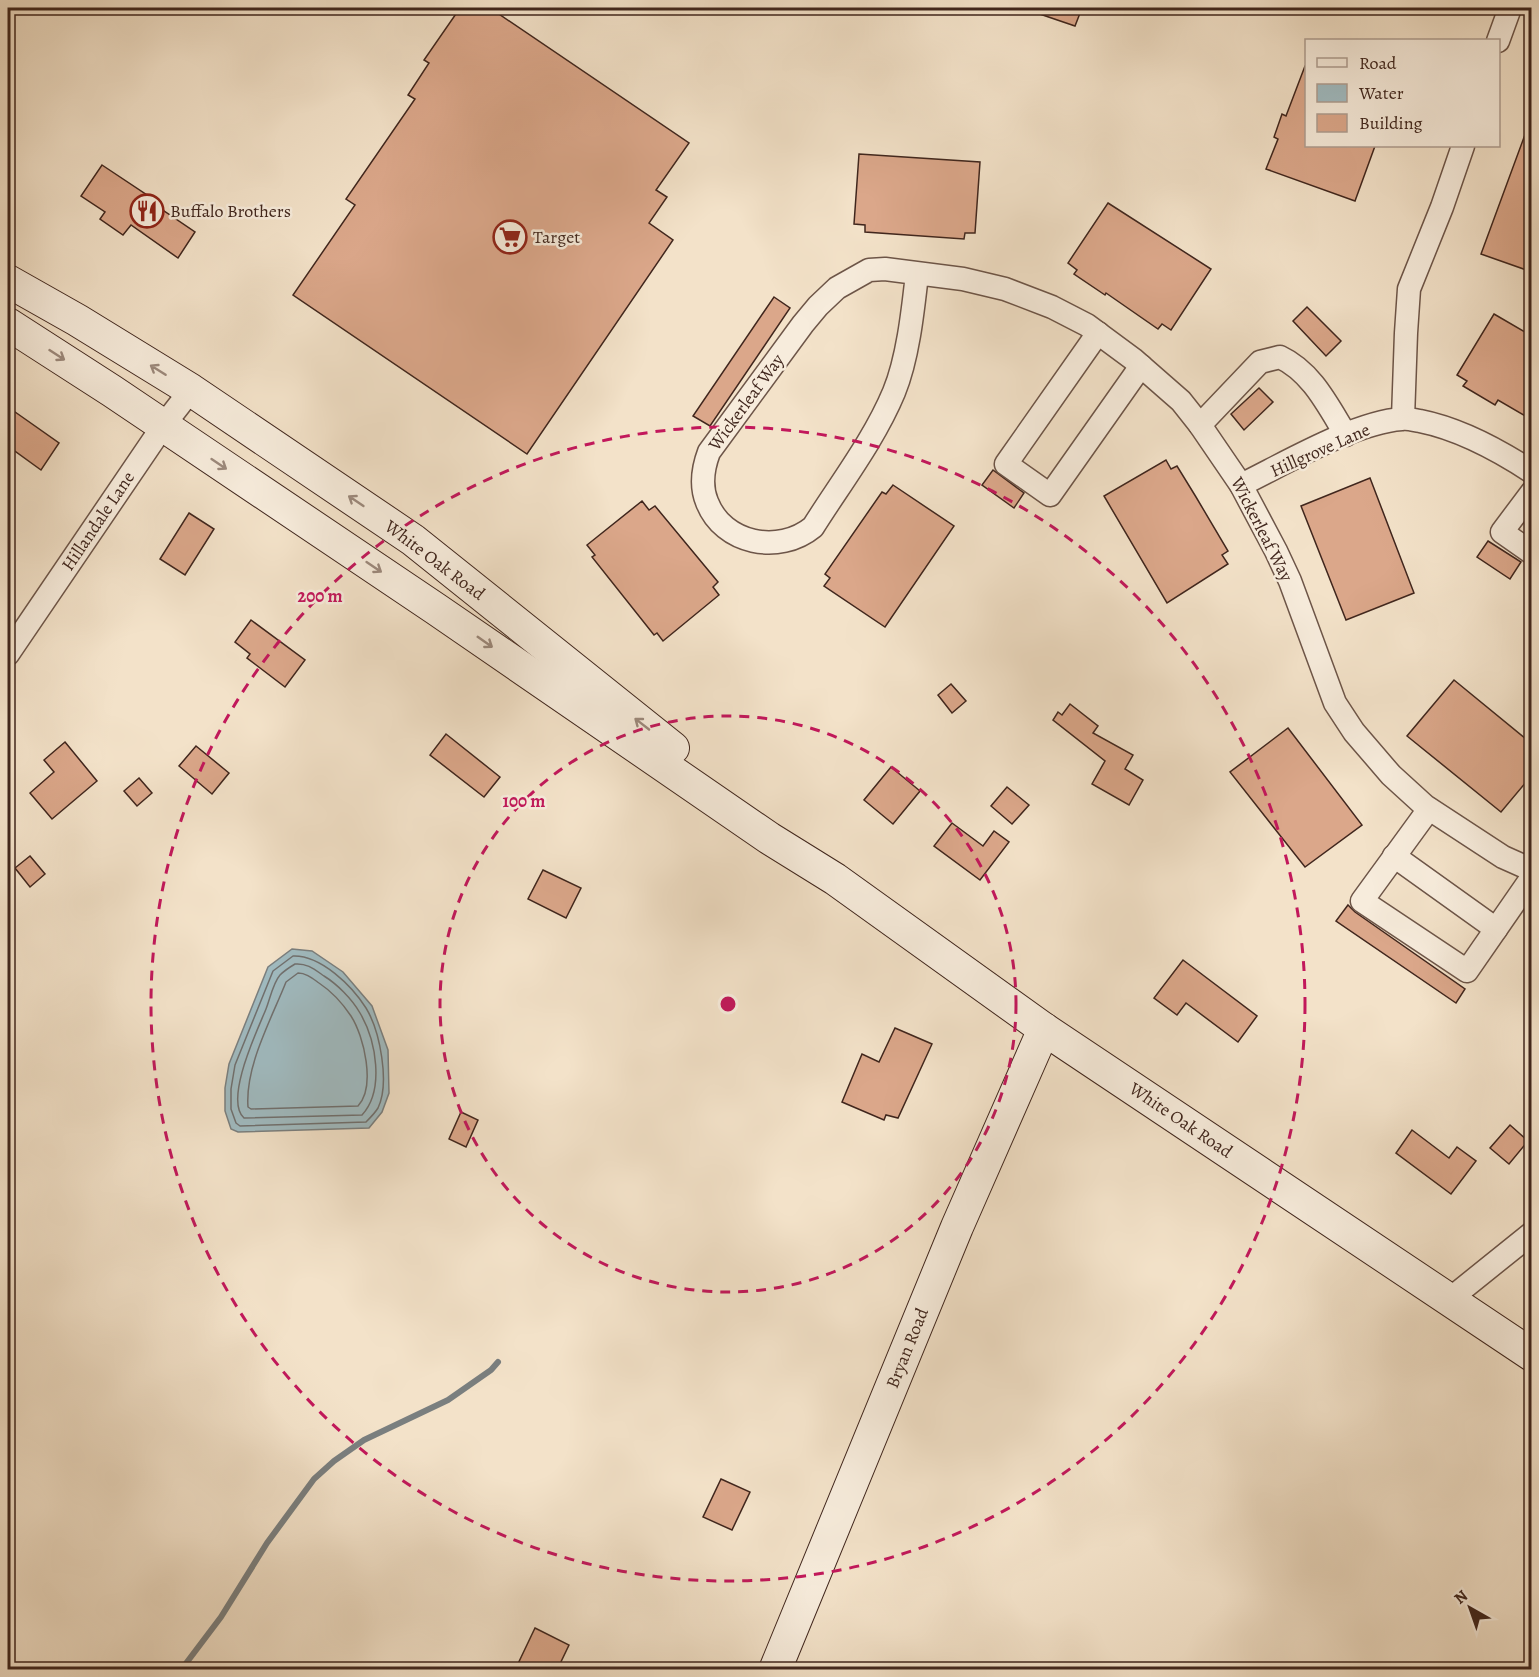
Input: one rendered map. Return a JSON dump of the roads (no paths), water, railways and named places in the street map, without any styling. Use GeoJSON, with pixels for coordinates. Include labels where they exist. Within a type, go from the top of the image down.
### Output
{"type":"FeatureCollection","features":[{"type":"Feature","properties":{"kind":"street"},"geometry":{"type":"LineString","coordinates":[[1499,39],[1510,8]]}},
{"type":"Feature","properties":{"kind":"street"},"geometry":{"type":"LineString","coordinates":[[1403,418],[1409,289],[1442,207],[1463,147]]}},
{"type":"Feature","properties":{"kind":"street","name":"Wickerleaf Way"},"geometry":{"type":"LineString","coordinates":[[917,274],[908,334],[894,390],[878,425],[813,527],[803,536],[773,543],[754,542],[732,534],[707,502],[703,483],[703,466],[709,452],[803,324],[837,288],[869,270],[885,269],[963,279],[1005,289],[1052,307],[1087,325],[1141,366],[1181,401],[1200,425],[1241,485],[1276,551],[1290,581],[1335,703],[1354,732],[1391,775],[1429,809],[1503,857],[1532,870]]}},
{"type":"Feature","properties":{"kind":"street","name":"White Oak Road"},"geometry":{"type":"LineString","coordinates":[[8,280],[190,390],[413,540],[835,879],[1044,1029],[1532,1355]]}},
{"type":"Feature","properties":{"kind":"street","name":"White Oak Road"},"geometry":{"type":"LineString","coordinates":[[8,324],[436,609],[769,838],[835,879]]}},
{"type":"Feature","properties":{"kind":"street"},"geometry":{"type":"LineString","coordinates":[[1098,333],[1005,464],[1050,495],[1141,366]]}},
{"type":"Feature","properties":{"kind":"street"},"geometry":{"type":"LineString","coordinates":[[1200,425],[1260,362],[1280,357],[1295,364],[1315,386],[1346,435]]}},
{"type":"Feature","properties":{"kind":"street","name":"Hillandale Lane"},"geometry":{"type":"LineString","coordinates":[[8,654],[190,390]]}},
{"type":"Feature","properties":{"kind":"street","name":"Hillgrove Lane"},"geometry":{"type":"LineString","coordinates":[[1241,485],[1346,435],[1403,418],[1443,426],[1511,458],[1532,472]]}},
{"type":"Feature","properties":{"kind":"street"},"geometry":{"type":"LineString","coordinates":[[1532,492],[1502,532],[1532,553]]}},
{"type":"Feature","properties":{"kind":"street"},"geometry":{"type":"LineString","coordinates":[[1429,809],[1362,901],[1467,971],[1532,877]]}},
{"type":"Feature","properties":{"kind":"street"},"geometry":{"type":"LineString","coordinates":[[1394,856],[1496,929]]}},
{"type":"Feature","properties":{"kind":"street","name":"Bryan Road"},"geometry":{"type":"LineString","coordinates":[[775,1670],[957,1227],[1044,1029]]}},
{"type":"Feature","properties":{"kind":"street"},"geometry":{"type":"LineString","coordinates":[[1450,1299],[1532,1233]]}},
{"type":"Feature","properties":{"kind":"water"},"geometry":{"type":"Polygon","coordinates":[[[292,949],[312,951],[343,972],[372,1006],[388,1050],[389,1093],[382,1112],[369,1128],[238,1132],[231,1129],[225,1111],[225,1088],[229,1064],[268,967],[292,949]]]}},
{"type":"Feature","properties":{"kind":"waterway"},"geometry":{"type":"LineString","coordinates":[[181,1670],[221,1617],[267,1543],[314,1479],[334,1461],[364,1440],[448,1400],[491,1370],[498,1362]]}},
{"type":"Feature","properties":{"kind":"place","name":"Buffalo Brothers"},"geometry":{"type":"Point","coordinates":[147,211]}},
{"type":"Feature","properties":{"kind":"place","name":"Target"},"geometry":{"type":"Point","coordinates":[510,237]}}]}
